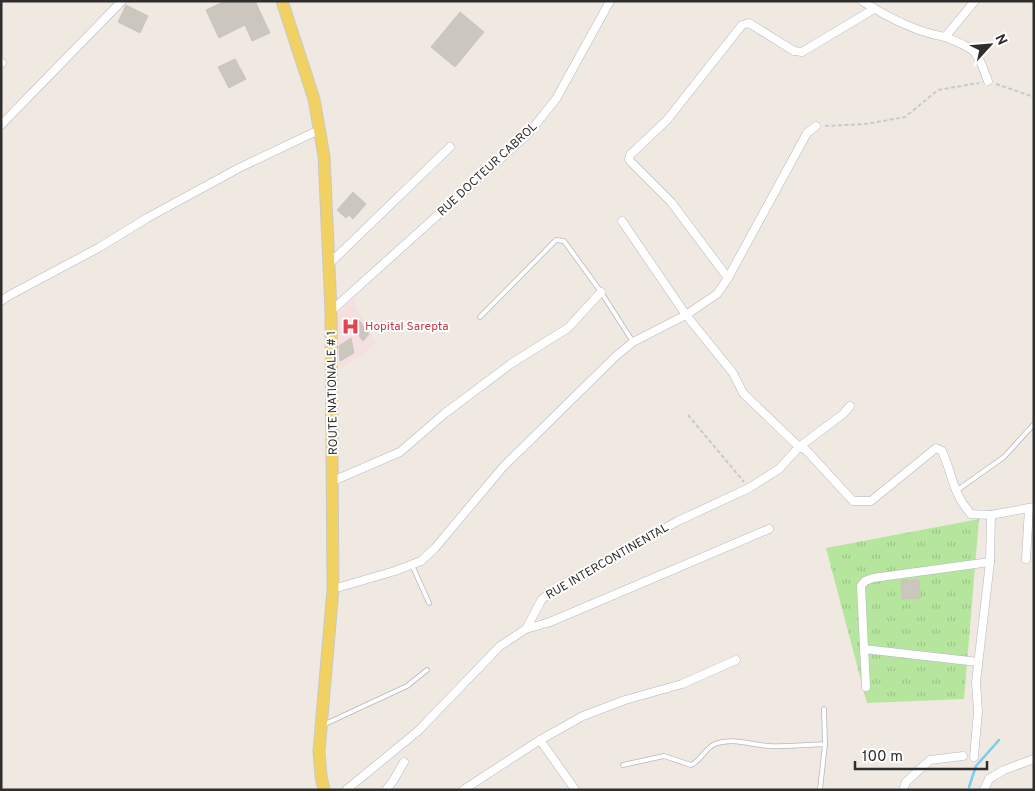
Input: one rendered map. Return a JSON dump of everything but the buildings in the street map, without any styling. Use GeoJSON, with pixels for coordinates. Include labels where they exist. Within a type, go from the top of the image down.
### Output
{"type":"FeatureCollection","features":[{"type":"Feature","properties":{"kind":"main road","name":"ROUTE NATIONALE # 1"},"geometry":{"type":"LineString","coordinates":[[282,1],[314,99],[324,156],[331,311],[334,481],[333,590],[320,751],[321,776],[324,790]]}},
{"type":"Feature","properties":{"kind":"street"},"geometry":{"type":"LineString","coordinates":[[1,125],[122,1]]}},
{"type":"Feature","properties":{"kind":"street","name":"RUE DOCTEUR CABROL"},"geometry":{"type":"LineString","coordinates":[[331,311],[528,134],[556,99],[610,1]]}},
{"type":"Feature","properties":{"kind":"street"},"geometry":{"type":"LineString","coordinates":[[862,1],[911,27],[945,37],[974,51],[979,56],[988,81]]}},
{"type":"Feature","properties":{"kind":"street"},"geometry":{"type":"LineString","coordinates":[[945,37],[974,2]]}},
{"type":"Feature","properties":{"kind":"street"},"geometry":{"type":"LineString","coordinates":[[728,278],[671,202],[631,162],[629,159],[630,155],[667,120],[742,25],[749,24],[794,51],[802,52],[874,9]]}},
{"type":"Feature","properties":{"kind":"street"},"geometry":{"type":"LineString","coordinates":[[333,590],[421,561],[435,548],[503,467],[616,356],[633,342],[686,315],[717,294],[728,278],[807,133],[816,126]]}},
{"type":"Feature","properties":{"kind":"street"},"geometry":{"type":"LineString","coordinates":[[1,301],[239,168],[319,130]]}},
{"type":"Feature","properties":{"kind":"street"},"geometry":{"type":"LineString","coordinates":[[329,264],[450,147]]}},
{"type":"Feature","properties":{"kind":"street"},"geometry":{"type":"LineString","coordinates":[[622,221],[686,315],[732,373],[743,393],[803,449],[852,501],[870,501],[936,448],[942,451],[955,492],[961,504],[971,514],[991,515],[1032,508],[1026,559]]}},
{"type":"Feature","properties":{"kind":"street"},"geometry":{"type":"LineString","coordinates":[[334,481],[400,452],[444,414],[512,363],[568,328],[601,292]]}},
{"type":"Feature","properties":{"kind":"street","name":"RUE INTERCONTINENTAL"},"geometry":{"type":"LineString","coordinates":[[346,790],[418,731],[500,646],[526,629],[542,599],[565,583],[678,521],[748,488],[779,469],[850,406]]}},
{"type":"Feature","properties":{"kind":"street"},"geometry":{"type":"LineString","coordinates":[[974,757],[978,711],[976,682],[990,562],[991,515]]}},
{"type":"Feature","properties":{"kind":"street"},"geometry":{"type":"LineString","coordinates":[[526,629],[550,622],[770,530]]}},
{"type":"Feature","properties":{"kind":"street"},"geometry":{"type":"LineString","coordinates":[[866,687],[861,586],[865,581],[873,578],[990,562]]}},
{"type":"Feature","properties":{"kind":"street"},"geometry":{"type":"LineString","coordinates":[[864,649],[978,662]]}},
{"type":"Feature","properties":{"kind":"street"},"geometry":{"type":"LineString","coordinates":[[463,790],[540,740],[583,716],[625,700],[682,684],[736,660]]}},
{"type":"Feature","properties":{"kind":"street"},"geometry":{"type":"LineString","coordinates":[[540,740],[574,788]]}},
{"type":"Feature","properties":{"kind":"street"},"geometry":{"type":"LineString","coordinates":[[903,790],[906,782],[930,760],[963,756]]}},
{"type":"Feature","properties":{"kind":"street"},"geometry":{"type":"LineString","coordinates":[[984,790],[989,779],[1004,770],[1034,759]]}},
{"type":"Feature","properties":{"kind":"street"},"geometry":{"type":"LineString","coordinates":[[386,790],[404,762]]}},
{"type":"Feature","properties":{"kind":"lane"},"geometry":{"type":"LineString","coordinates":[[480,317],[556,240],[564,241],[601,292],[633,342]]}},
{"type":"Feature","properties":{"kind":"lane"},"geometry":{"type":"LineString","coordinates":[[955,492],[1004,457],[1034,424]]}},
{"type":"Feature","properties":{"kind":"lane"},"geometry":{"type":"LineString","coordinates":[[412,565],[429,602]]}},
{"type":"Feature","properties":{"kind":"lane"},"geometry":{"type":"LineString","coordinates":[[321,726],[407,686],[428,670]]}},
{"type":"Feature","properties":{"kind":"lane"},"geometry":{"type":"LineString","coordinates":[[820,790],[825,744],[824,709]]}},
{"type":"Feature","properties":{"kind":"lane"},"geometry":{"type":"LineString","coordinates":[[623,765],[664,756],[694,764],[715,744],[734,741],[771,746],[825,744]]}},
{"type":"Feature","properties":{"kind":"path"},"geometry":{"type":"LineString","coordinates":[[816,126],[866,124],[905,117],[938,90],[988,81],[1034,97]]}},
{"type":"Feature","properties":{"kind":"path"},"geometry":{"type":"LineString","coordinates":[[688,415],[748,488]]}},
{"type":"Feature","properties":{"kind":"shaded area","name":"Hopital Sarepta"},"geometry":{"type":"Polygon","coordinates":[[[352,298],[376,343],[343,367],[338,360],[335,317],[352,298]]]}},
{"type":"Feature","properties":{"kind":"green space"},"geometry":{"type":"Polygon","coordinates":[[[979,519],[964,699],[867,703],[826,548],[979,519]]]}},
{"type":"Feature","properties":{"kind":"waterway"},"geometry":{"type":"LineString","coordinates":[[969,787],[976,766],[999,740]]}},
{"type":"Feature","properties":{"kind":"place","name":"Hopital Sarepta"},"geometry":{"type":"Point","coordinates":[351,326]}}]}
